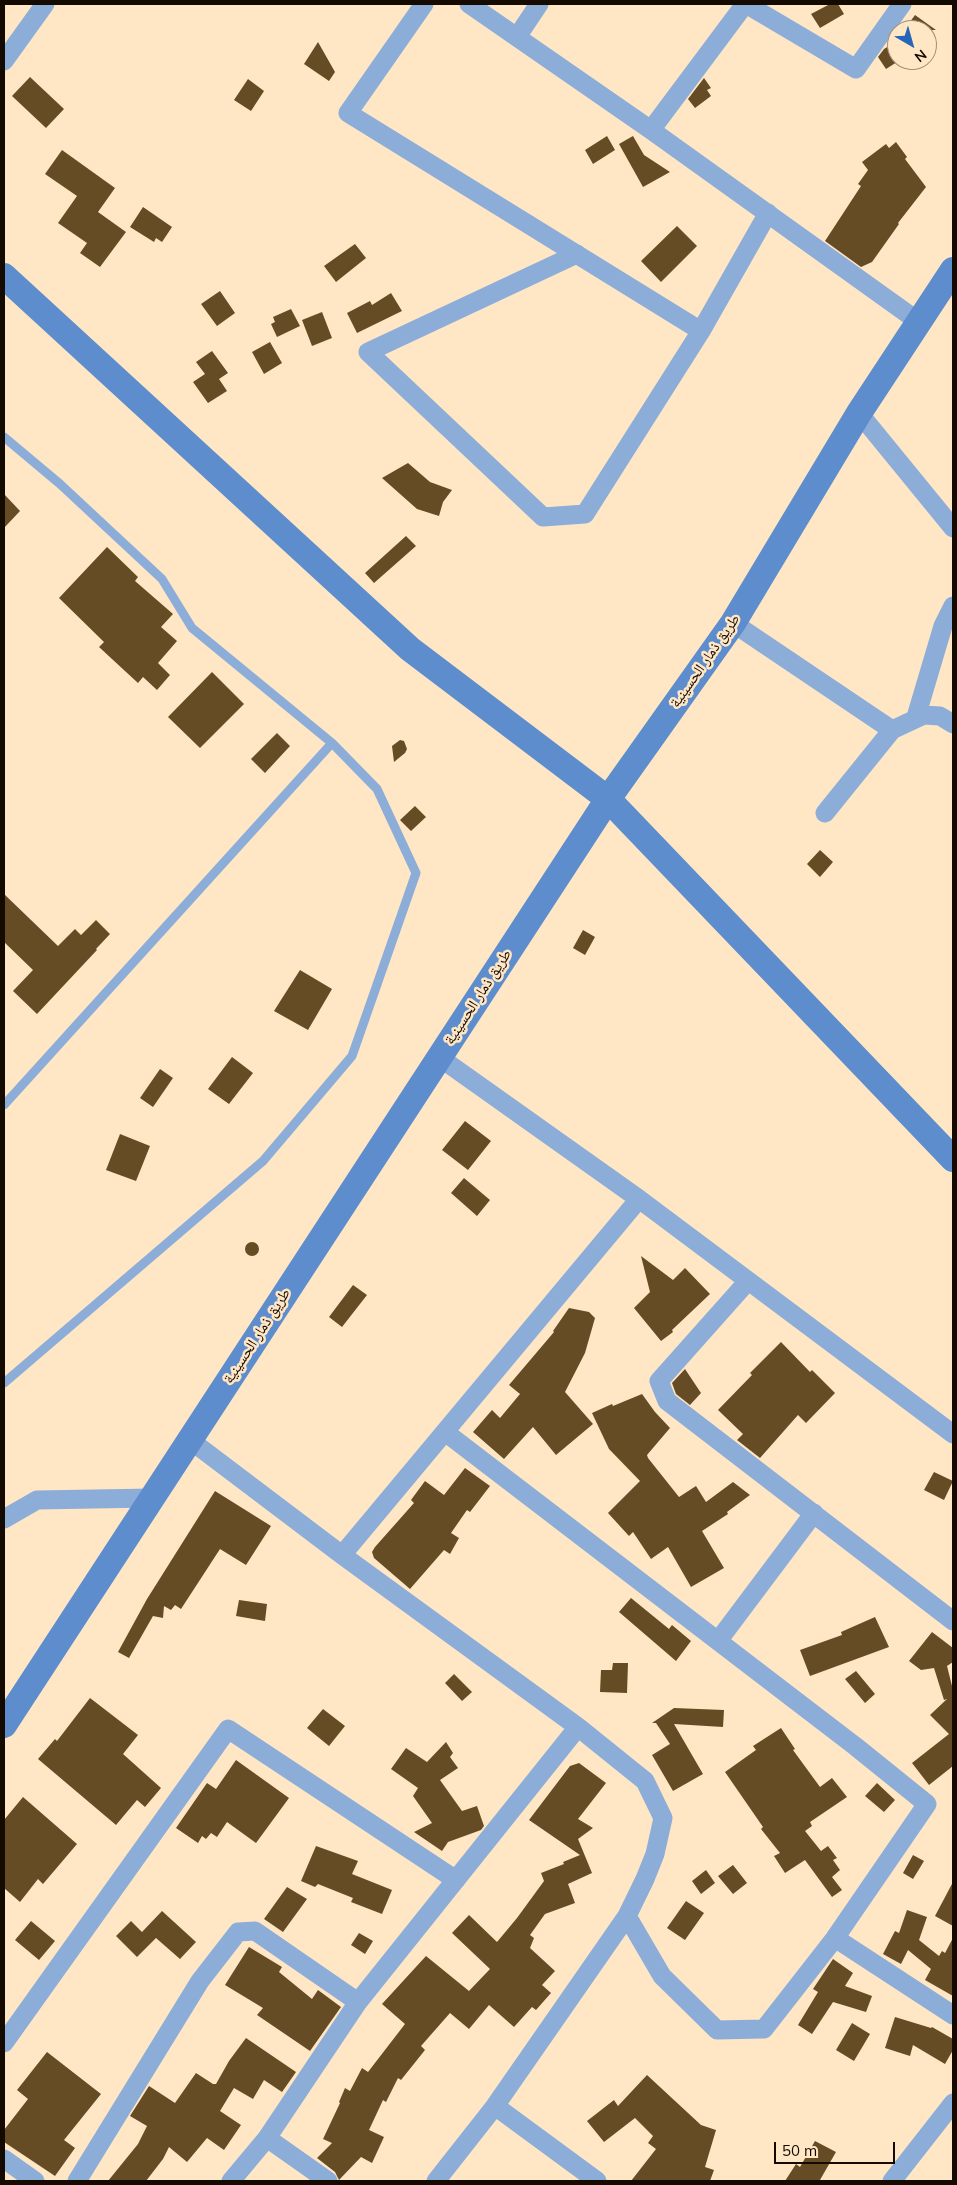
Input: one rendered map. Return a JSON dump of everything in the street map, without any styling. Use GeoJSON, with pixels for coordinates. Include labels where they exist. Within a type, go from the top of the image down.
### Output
{"type":"FeatureCollection","features":[{"type":"Feature","properties":{"kind":"main road","name":"طريق ذمار الحسينية"},"geometry":{"type":"LineString","coordinates":[[4,1725],[608,799],[733,623],[859,413],[953,270]]}},
{"type":"Feature","properties":{"kind":"main road"},"geometry":{"type":"LineString","coordinates":[[4,276],[410,649],[608,799],[953,1159]]}},
{"type":"Feature","properties":{"kind":"street"},"geometry":{"type":"LineString","coordinates":[[4,61],[45,4]]}},
{"type":"Feature","properties":{"kind":"street"},"geometry":{"type":"LineString","coordinates":[[424,4],[348,113],[701,331]]}},
{"type":"Feature","properties":{"kind":"street"},"geometry":{"type":"LineString","coordinates":[[469,4],[651,130],[919,322]]}},
{"type":"Feature","properties":{"kind":"street"},"geometry":{"type":"LineString","coordinates":[[517,37],[539,4]]}},
{"type":"Feature","properties":{"kind":"street"},"geometry":{"type":"LineString","coordinates":[[651,130],[746,4],[856,69],[902,4]]}},
{"type":"Feature","properties":{"kind":"street"},"geometry":{"type":"LineString","coordinates":[[577,254],[368,352],[543,517],[585,514],[701,331],[768,214]]}},
{"type":"Feature","properties":{"kind":"street"},"geometry":{"type":"LineString","coordinates":[[859,413],[953,528]]}},
{"type":"Feature","properties":{"kind":"street"},"geometry":{"type":"LineString","coordinates":[[916,717],[943,626],[953,606]]}},
{"type":"Feature","properties":{"kind":"street"},"geometry":{"type":"LineString","coordinates":[[733,623],[892,730]]}},
{"type":"Feature","properties":{"kind":"street"},"geometry":{"type":"LineString","coordinates":[[825,813],[892,730],[916,717],[932,715],[940,716],[953,724]]}},
{"type":"Feature","properties":{"kind":"street"},"geometry":{"type":"LineString","coordinates":[[439,1057],[639,1199],[953,1434]]}},
{"type":"Feature","properties":{"kind":"street"},"geometry":{"type":"LineString","coordinates":[[342,1555],[639,1199]]}},
{"type":"Feature","properties":{"kind":"street"},"geometry":{"type":"LineString","coordinates":[[748,1280],[659,1381],[668,1401],[953,1621]]}},
{"type":"Feature","properties":{"kind":"street"},"geometry":{"type":"LineString","coordinates":[[444,1432],[855,1746],[927,1804],[834,1938],[764,2028],[717,2030],[662,1976],[627,1916]]}},
{"type":"Feature","properties":{"kind":"street"},"geometry":{"type":"LineString","coordinates":[[190,1440],[342,1555],[578,1727],[646,1781],[663,1818],[656,1854],[646,1880],[627,1916],[495,2106],[436,2181]]}},
{"type":"Feature","properties":{"kind":"street"},"geometry":{"type":"LineString","coordinates":[[4,1519],[38,1500],[152,1498]]}},
{"type":"Feature","properties":{"kind":"street"},"geometry":{"type":"LineString","coordinates":[[718,1641],[814,1513]]}},
{"type":"Feature","properties":{"kind":"street"},"geometry":{"type":"LineString","coordinates":[[231,2181],[268,2138],[358,2002],[578,1727]]}},
{"type":"Feature","properties":{"kind":"street"},"geometry":{"type":"LineString","coordinates":[[4,2042],[228,1729],[456,1880]]}},
{"type":"Feature","properties":{"kind":"street"},"geometry":{"type":"LineString","coordinates":[[77,2181],[200,1981],[238,1932],[255,1931],[358,2002]]}},
{"type":"Feature","properties":{"kind":"street"},"geometry":{"type":"LineString","coordinates":[[834,1938],[953,2015]]}},
{"type":"Feature","properties":{"kind":"street"},"geometry":{"type":"LineString","coordinates":[[892,2181],[953,2103]]}},
{"type":"Feature","properties":{"kind":"street"},"geometry":{"type":"LineString","coordinates":[[495,2106],[596,2181]]}},
{"type":"Feature","properties":{"kind":"street"},"geometry":{"type":"LineString","coordinates":[[268,2138],[328,2181]]}},
{"type":"Feature","properties":{"kind":"street"},"geometry":{"type":"LineString","coordinates":[[4,2158],[35,2181]]}},
{"type":"Feature","properties":{"kind":"lane"},"geometry":{"type":"LineString","coordinates":[[4,437],[60,484],[162,579],[192,628],[332,743],[377,789],[416,873],[352,1056],[263,1161],[4,1383]]}},
{"type":"Feature","properties":{"kind":"lane"},"geometry":{"type":"LineString","coordinates":[[4,1105],[332,743]]}},
{"type":"Feature","properties":{"kind":"building"},"geometry":{"type":"Polygon","coordinates":[[[830,4],[838,4],[844,14],[820,28],[811,14],[830,4]]]}},
{"type":"Feature","properties":{"kind":"building"},"geometry":{"type":"Polygon","coordinates":[[[915,15],[922,20],[911,20],[915,15]]]}},
{"type":"Feature","properties":{"kind":"building"},"geometry":{"type":"Polygon","coordinates":[[[318,42],[335,72],[329,81],[304,64],[318,42]]]}},
{"type":"Feature","properties":{"kind":"building"},"geometry":{"type":"Polygon","coordinates":[[[887,47],[886,69],[878,57],[887,47]]]}},
{"type":"Feature","properties":{"kind":"building"},"geometry":{"type":"Polygon","coordinates":[[[30,77],[64,109],[46,128],[12,96],[30,77]]]}},
{"type":"Feature","properties":{"kind":"building"},"geometry":{"type":"Polygon","coordinates":[[[704,78],[711,88],[707,90],[711,96],[695,108],[688,99],[704,78]]]}},
{"type":"Feature","properties":{"kind":"building"},"geometry":{"type":"Polygon","coordinates":[[[248,79],[264,91],[251,111],[234,100],[248,79]]]}},
{"type":"Feature","properties":{"kind":"building"},"geometry":{"type":"Polygon","coordinates":[[[607,136],[615,150],[593,164],[585,150],[607,136]]]}},
{"type":"Feature","properties":{"kind":"building"},"geometry":{"type":"Polygon","coordinates":[[[633,136],[644,155],[670,172],[643,187],[619,144],[633,136]]]}},
{"type":"Feature","properties":{"kind":"building"},"geometry":{"type":"Polygon","coordinates":[[[896,142],[907,157],[905,159],[926,187],[898,223],[872,262],[861,267],[825,241],[861,186],[858,184],[868,170],[862,162],[886,144],[889,148],[896,142]]]}},
{"type":"Feature","properties":{"kind":"building"},"geometry":{"type":"Polygon","coordinates":[[[62,150],[115,188],[98,212],[126,232],[100,267],[80,253],[87,243],[58,223],[77,196],[45,174],[62,150]]]}},
{"type":"Feature","properties":{"kind":"building"},"geometry":{"type":"Polygon","coordinates":[[[143,207],[172,227],[162,242],[156,238],[154,242],[130,227],[143,207]]]}},
{"type":"Feature","properties":{"kind":"building"},"geometry":{"type":"Polygon","coordinates":[[[677,226],[697,246],[661,282],[641,261],[677,226]]]}},
{"type":"Feature","properties":{"kind":"building"},"geometry":{"type":"Polygon","coordinates":[[[355,244],[366,258],[336,282],[324,266],[355,244]]]}},
{"type":"Feature","properties":{"kind":"building"},"geometry":{"type":"Polygon","coordinates":[[[220,291],[235,313],[217,326],[201,304],[220,291]]]}},
{"type":"Feature","properties":{"kind":"building"},"geometry":{"type":"Polygon","coordinates":[[[391,293],[402,311],[357,333],[347,313],[370,301],[372,305],[391,293]]]}},
{"type":"Feature","properties":{"kind":"building"},"geometry":{"type":"Polygon","coordinates":[[[291,309],[300,326],[277,337],[271,324],[275,322],[273,317],[291,309]]]}},
{"type":"Feature","properties":{"kind":"building"},"geometry":{"type":"Polygon","coordinates":[[[322,312],[332,338],[312,346],[302,320],[322,312]]]}},
{"type":"Feature","properties":{"kind":"building"},"geometry":{"type":"Polygon","coordinates":[[[270,342],[282,363],[264,374],[252,352],[270,342]]]}},
{"type":"Feature","properties":{"kind":"building"},"geometry":{"type":"Polygon","coordinates":[[[212,351],[228,373],[219,379],[227,391],[208,403],[193,382],[205,374],[196,362],[212,351]]]}},
{"type":"Feature","properties":{"kind":"building"},"geometry":{"type":"Polygon","coordinates":[[[408,463],[430,482],[452,490],[443,502],[439,516],[417,509],[382,478],[408,463]]]}},
{"type":"Feature","properties":{"kind":"building"},"geometry":{"type":"Polygon","coordinates":[[[4,494],[20,511],[4,528],[4,494]]]}},
{"type":"Feature","properties":{"kind":"building"},"geometry":{"type":"Polygon","coordinates":[[[406,536],[416,546],[374,583],[365,573],[406,536]]]}},
{"type":"Feature","properties":{"kind":"building"},"geometry":{"type":"Polygon","coordinates":[[[107,547],[138,577],[135,581],[173,614],[161,627],[177,641],[158,663],[170,675],[157,690],[143,677],[138,683],[99,647],[104,642],[59,598],[107,547]]]}},
{"type":"Feature","properties":{"kind":"building"},"geometry":{"type":"Polygon","coordinates":[[[212,672],[244,704],[200,748],[168,717],[212,672]]]}},
{"type":"Feature","properties":{"kind":"building"},"geometry":{"type":"Polygon","coordinates":[[[277,733],[290,746],[265,773],[251,759],[277,733]]]}},
{"type":"Feature","properties":{"kind":"building"},"geometry":{"type":"Polygon","coordinates":[[[400,740],[404,741],[407,749],[394,762],[392,746],[400,740]]]}},
{"type":"Feature","properties":{"kind":"building"},"geometry":{"type":"Polygon","coordinates":[[[415,806],[426,817],[411,831],[400,820],[415,806]]]}},
{"type":"Feature","properties":{"kind":"building"},"geometry":{"type":"Polygon","coordinates":[[[820,850],[833,862],[820,877],[807,864],[820,850]]]}},
{"type":"Feature","properties":{"kind":"building"},"geometry":{"type":"Polygon","coordinates":[[[4,894],[58,946],[75,929],[81,935],[96,920],[110,934],[37,1014],[13,991],[33,970],[4,942],[4,894]]]}},
{"type":"Feature","properties":{"kind":"building"},"geometry":{"type":"Polygon","coordinates":[[[583,930],[595,937],[585,955],[573,948],[583,930]]]}},
{"type":"Feature","properties":{"kind":"building"},"geometry":{"type":"Polygon","coordinates":[[[300,970],[332,989],[308,1030],[274,1011],[300,970]]]}},
{"type":"Feature","properties":{"kind":"building"},"geometry":{"type":"Polygon","coordinates":[[[232,1057],[253,1073],[229,1104],[208,1089],[232,1057]]]}},
{"type":"Feature","properties":{"kind":"building"},"geometry":{"type":"Polygon","coordinates":[[[160,1069],[173,1078],[153,1107],[140,1098],[160,1069]]]}},
{"type":"Feature","properties":{"kind":"building"},"geometry":{"type":"Polygon","coordinates":[[[465,1121],[491,1141],[468,1170],[442,1150],[465,1121]]]}},
{"type":"Feature","properties":{"kind":"building"},"geometry":{"type":"Polygon","coordinates":[[[120,1134],[150,1146],[136,1181],[106,1170],[120,1134]]]}},
{"type":"Feature","properties":{"kind":"building"},"geometry":{"type":"Polygon","coordinates":[[[464,1178],[490,1200],[477,1216],[451,1193],[464,1178]]]}},
{"type":"Feature","properties":{"kind":"building"},"geometry":{"type":"Polygon","coordinates":[[[249,1242],[255,1242],[259,1249],[255,1256],[249,1256],[245,1252],[245,1246],[249,1242]]]}},
{"type":"Feature","properties":{"kind":"building"},"geometry":{"type":"Polygon","coordinates":[[[641,1256],[673,1280],[685,1268],[710,1294],[672,1330],[673,1332],[661,1341],[634,1308],[650,1292],[641,1256]]]}},
{"type":"Feature","properties":{"kind":"building"},"geometry":{"type":"Polygon","coordinates":[[[353,1285],[367,1295],[342,1327],[329,1317],[353,1285]]]}},
{"type":"Feature","properties":{"kind":"building"},"geometry":{"type":"Polygon","coordinates":[[[569,1308],[589,1312],[595,1318],[585,1353],[565,1392],[593,1424],[556,1455],[533,1427],[504,1459],[473,1432],[492,1410],[500,1418],[520,1394],[509,1385],[554,1332],[569,1308]]]}},
{"type":"Feature","properties":{"kind":"building"},"geometry":{"type":"Polygon","coordinates":[[[781,1342],[810,1372],[812,1370],[835,1393],[806,1423],[798,1415],[760,1458],[737,1440],[743,1434],[718,1410],[752,1375],[750,1373],[781,1342]]]}},
{"type":"Feature","properties":{"kind":"building"},"geometry":{"type":"Polygon","coordinates":[[[685,1369],[701,1393],[690,1405],[676,1394],[672,1383],[685,1369]]]}},
{"type":"Feature","properties":{"kind":"building"},"geometry":{"type":"Polygon","coordinates":[[[642,1394],[670,1428],[647,1455],[648,1458],[679,1497],[696,1486],[706,1502],[733,1482],[750,1495],[727,1512],[728,1514],[702,1531],[724,1568],[691,1587],[668,1547],[651,1559],[633,1532],[629,1536],[608,1513],[640,1481],[609,1449],[592,1413],[642,1394]]]}},
{"type":"Feature","properties":{"kind":"building"},"geometry":{"type":"Polygon","coordinates":[[[465,1468],[490,1486],[470,1512],[467,1510],[451,1533],[459,1538],[450,1554],[444,1550],[410,1589],[374,1558],[372,1552],[414,1503],[411,1500],[425,1481],[444,1495],[465,1468]]]}},
{"type":"Feature","properties":{"kind":"building"},"geometry":{"type":"Polygon","coordinates":[[[934,1472],[953,1481],[944,1500],[924,1490],[934,1472]]]}},
{"type":"Feature","properties":{"kind":"building"},"geometry":{"type":"Polygon","coordinates":[[[215,1491],[271,1526],[246,1565],[220,1549],[181,1609],[175,1605],[171,1610],[164,1606],[163,1618],[153,1616],[129,1658],[118,1652],[147,1599],[215,1491]]]}},
{"type":"Feature","properties":{"kind":"building"},"geometry":{"type":"Polygon","coordinates":[[[631,1598],[669,1629],[672,1625],[691,1641],[676,1661],[619,1612],[631,1598]]]}},
{"type":"Feature","properties":{"kind":"building"},"geometry":{"type":"Polygon","coordinates":[[[239,1600],[267,1604],[265,1621],[236,1616],[239,1600]]]}},
{"type":"Feature","properties":{"kind":"building"},"geometry":{"type":"Polygon","coordinates":[[[875,1617],[889,1647],[810,1676],[800,1650],[842,1635],[841,1632],[875,1617]]]}},
{"type":"Feature","properties":{"kind":"building"},"geometry":{"type":"Polygon","coordinates":[[[932,1632],[953,1648],[953,1662],[947,1666],[953,1690],[953,1766],[929,1785],[912,1763],[949,1734],[930,1715],[947,1699],[944,1700],[934,1668],[921,1670],[909,1661],[932,1632]]]}},
{"type":"Feature","properties":{"kind":"building"},"geometry":{"type":"Polygon","coordinates":[[[613,1663],[628,1663],[627,1693],[600,1692],[601,1670],[612,1670],[613,1663]]]}},
{"type":"Feature","properties":{"kind":"building"},"geometry":{"type":"Polygon","coordinates":[[[856,1671],[875,1694],[865,1703],[845,1679],[856,1671]]]}},
{"type":"Feature","properties":{"kind":"building"},"geometry":{"type":"Polygon","coordinates":[[[454,1674],[472,1692],[462,1701],[445,1683],[454,1674]]]}},
{"type":"Feature","properties":{"kind":"building"},"geometry":{"type":"Polygon","coordinates":[[[90,1698],[138,1735],[123,1754],[161,1788],[145,1807],[137,1800],[116,1825],[38,1759],[55,1739],[57,1741],[90,1698]]]}},
{"type":"Feature","properties":{"kind":"building"},"geometry":{"type":"Polygon","coordinates":[[[674,1708],[724,1710],[723,1727],[674,1724],[703,1774],[673,1791],[652,1755],[670,1744],[656,1723],[652,1723],[674,1708]]]}},
{"type":"Feature","properties":{"kind":"building"},"geometry":{"type":"Polygon","coordinates":[[[323,1709],[345,1726],[329,1746],[307,1728],[323,1709]]]}},
{"type":"Feature","properties":{"kind":"building"},"geometry":{"type":"Polygon","coordinates":[[[781,1728],[795,1749],[793,1750],[820,1787],[832,1778],[847,1797],[810,1822],[812,1826],[805,1831],[821,1851],[828,1846],[837,1858],[833,1860],[840,1870],[832,1877],[842,1890],[832,1897],[805,1860],[785,1873],[774,1856],[780,1853],[761,1829],[763,1827],[725,1772],[756,1750],[753,1746],[781,1728]]]}},
{"type":"Feature","properties":{"kind":"building"},"geometry":{"type":"Polygon","coordinates":[[[446,1742],[453,1753],[450,1757],[458,1768],[440,1780],[462,1811],[477,1806],[484,1826],[481,1830],[448,1842],[442,1851],[414,1832],[432,1823],[413,1796],[418,1788],[391,1769],[406,1748],[427,1762],[446,1742]]]}},
{"type":"Feature","properties":{"kind":"building"},"geometry":{"type":"Polygon","coordinates":[[[236,1760],[289,1798],[256,1843],[227,1822],[217,1837],[211,1833],[206,1839],[202,1836],[198,1843],[176,1828],[207,1783],[216,1789],[236,1760]]]}},
{"type":"Feature","properties":{"kind":"building"},"geometry":{"type":"Polygon","coordinates":[[[579,1763],[606,1783],[578,1819],[593,1828],[578,1839],[592,1873],[568,1884],[575,1903],[545,1914],[530,1935],[534,1938],[530,1948],[555,1971],[542,1985],[551,1993],[536,2010],[532,2007],[514,2027],[489,2005],[469,2029],[450,2013],[421,2046],[425,2050],[401,2080],[398,2078],[386,2102],[383,2100],[369,2130],[384,2137],[372,2163],[361,2157],[339,2180],[335,2172],[317,2158],[332,2143],[323,2139],[345,2088],[350,2091],[362,2068],[368,2072],[405,2024],[382,2004],[426,1956],[469,1991],[490,1969],[452,1933],[469,1915],[497,1942],[544,1881],[541,1873],[580,1855],[529,1820],[570,1766],[579,1763]]]}},
{"type":"Feature","properties":{"kind":"building"},"geometry":{"type":"Polygon","coordinates":[[[877,1783],[895,1800],[884,1812],[865,1796],[877,1783]]]}},
{"type":"Feature","properties":{"kind":"building"},"geometry":{"type":"Polygon","coordinates":[[[23,1797],[77,1844],[43,1884],[38,1879],[20,1902],[4,1888],[4,1820],[23,1797]]]}},
{"type":"Feature","properties":{"kind":"building"},"geometry":{"type":"Polygon","coordinates":[[[316,1846],[358,1861],[352,1874],[392,1890],[382,1914],[351,1902],[353,1898],[318,1884],[315,1887],[301,1881],[316,1846]]]}},
{"type":"Feature","properties":{"kind":"building"},"geometry":{"type":"Polygon","coordinates":[[[913,1855],[924,1861],[913,1879],[903,1873],[913,1855]]]}},
{"type":"Feature","properties":{"kind":"building"},"geometry":{"type":"Polygon","coordinates":[[[733,1865],[747,1883],[733,1894],[718,1876],[733,1865]]]}},
{"type":"Feature","properties":{"kind":"building"},"geometry":{"type":"Polygon","coordinates":[[[706,1870],[715,1883],[701,1894],[692,1881],[706,1870]]]}},
{"type":"Feature","properties":{"kind":"building"},"geometry":{"type":"Polygon","coordinates":[[[953,1882],[953,1926],[935,1916],[953,1882]]]}},
{"type":"Feature","properties":{"kind":"building"},"geometry":{"type":"Polygon","coordinates":[[[287,1887],[307,1899],[283,1932],[264,1919],[287,1887]]]}},
{"type":"Feature","properties":{"kind":"building"},"geometry":{"type":"Polygon","coordinates":[[[686,1901],[704,1913],[685,1940],[667,1928],[686,1901]]]}},
{"type":"Feature","properties":{"kind":"building"},"geometry":{"type":"Polygon","coordinates":[[[907,1910],[927,1917],[919,1940],[939,1956],[942,1951],[945,1953],[953,1938],[953,1996],[925,1980],[931,1969],[908,1950],[901,1964],[883,1954],[895,1931],[899,1933],[907,1910]]]}},
{"type":"Feature","properties":{"kind":"building"},"geometry":{"type":"Polygon","coordinates":[[[162,1911],[196,1942],[180,1959],[156,1938],[137,1957],[116,1936],[131,1921],[142,1932],[162,1911]]]}},
{"type":"Feature","properties":{"kind":"building"},"geometry":{"type":"Polygon","coordinates":[[[31,1921],[55,1941],[39,1960],[15,1940],[31,1921]]]}},
{"type":"Feature","properties":{"kind":"building"},"geometry":{"type":"Polygon","coordinates":[[[359,1933],[373,1941],[365,1954],[351,1945],[359,1933]]]}},
{"type":"Feature","properties":{"kind":"building"},"geometry":{"type":"Polygon","coordinates":[[[249,1947],[282,1967],[279,1972],[312,1999],[318,1990],[341,2007],[310,2051],[257,2015],[263,2008],[225,1985],[249,1947]]]}},
{"type":"Feature","properties":{"kind":"building"},"geometry":{"type":"Polygon","coordinates":[[[833,1959],[853,1973],[845,1986],[872,1996],[866,2012],[833,2002],[812,2034],[798,2025],[818,1992],[813,1989],[833,1959]]]}},
{"type":"Feature","properties":{"kind":"building"},"geometry":{"type":"Polygon","coordinates":[[[895,2017],[932,2027],[953,2039],[953,2050],[945,2064],[913,2045],[910,2056],[885,2048],[895,2017]]]}},
{"type":"Feature","properties":{"kind":"building"},"geometry":{"type":"Polygon","coordinates":[[[852,2023],[870,2034],[854,2061],[836,2050],[852,2023]]]}},
{"type":"Feature","properties":{"kind":"building"},"geometry":{"type":"Polygon","coordinates":[[[246,2038],[296,2072],[282,2092],[264,2080],[253,2099],[234,2088],[220,2111],[241,2125],[224,2150],[207,2138],[187,2162],[169,2147],[163,2159],[146,2181],[108,2181],[138,2144],[147,2126],[130,2116],[149,2086],[175,2103],[196,2073],[216,2084],[229,2061],[246,2038]]]}},
{"type":"Feature","properties":{"kind":"building"},"geometry":{"type":"Polygon","coordinates":[[[47,2052],[101,2094],[64,2140],[75,2148],[55,2176],[4,2142],[4,2130],[28,2099],[17,2090],[47,2052]]]}},
{"type":"Feature","properties":{"kind":"building"},"geometry":{"type":"Polygon","coordinates":[[[647,2075],[701,2125],[716,2130],[705,2167],[714,2170],[710,2181],[631,2181],[656,2149],[648,2143],[653,2136],[635,2118],[604,2142],[587,2121],[614,2100],[618,2106],[647,2075]]]}},
{"type":"Feature","properties":{"kind":"building"},"geometry":{"type":"Polygon","coordinates":[[[815,2141],[836,2152],[820,2180],[822,2181],[785,2181],[796,2164],[800,2167],[815,2141]]]}}]}
